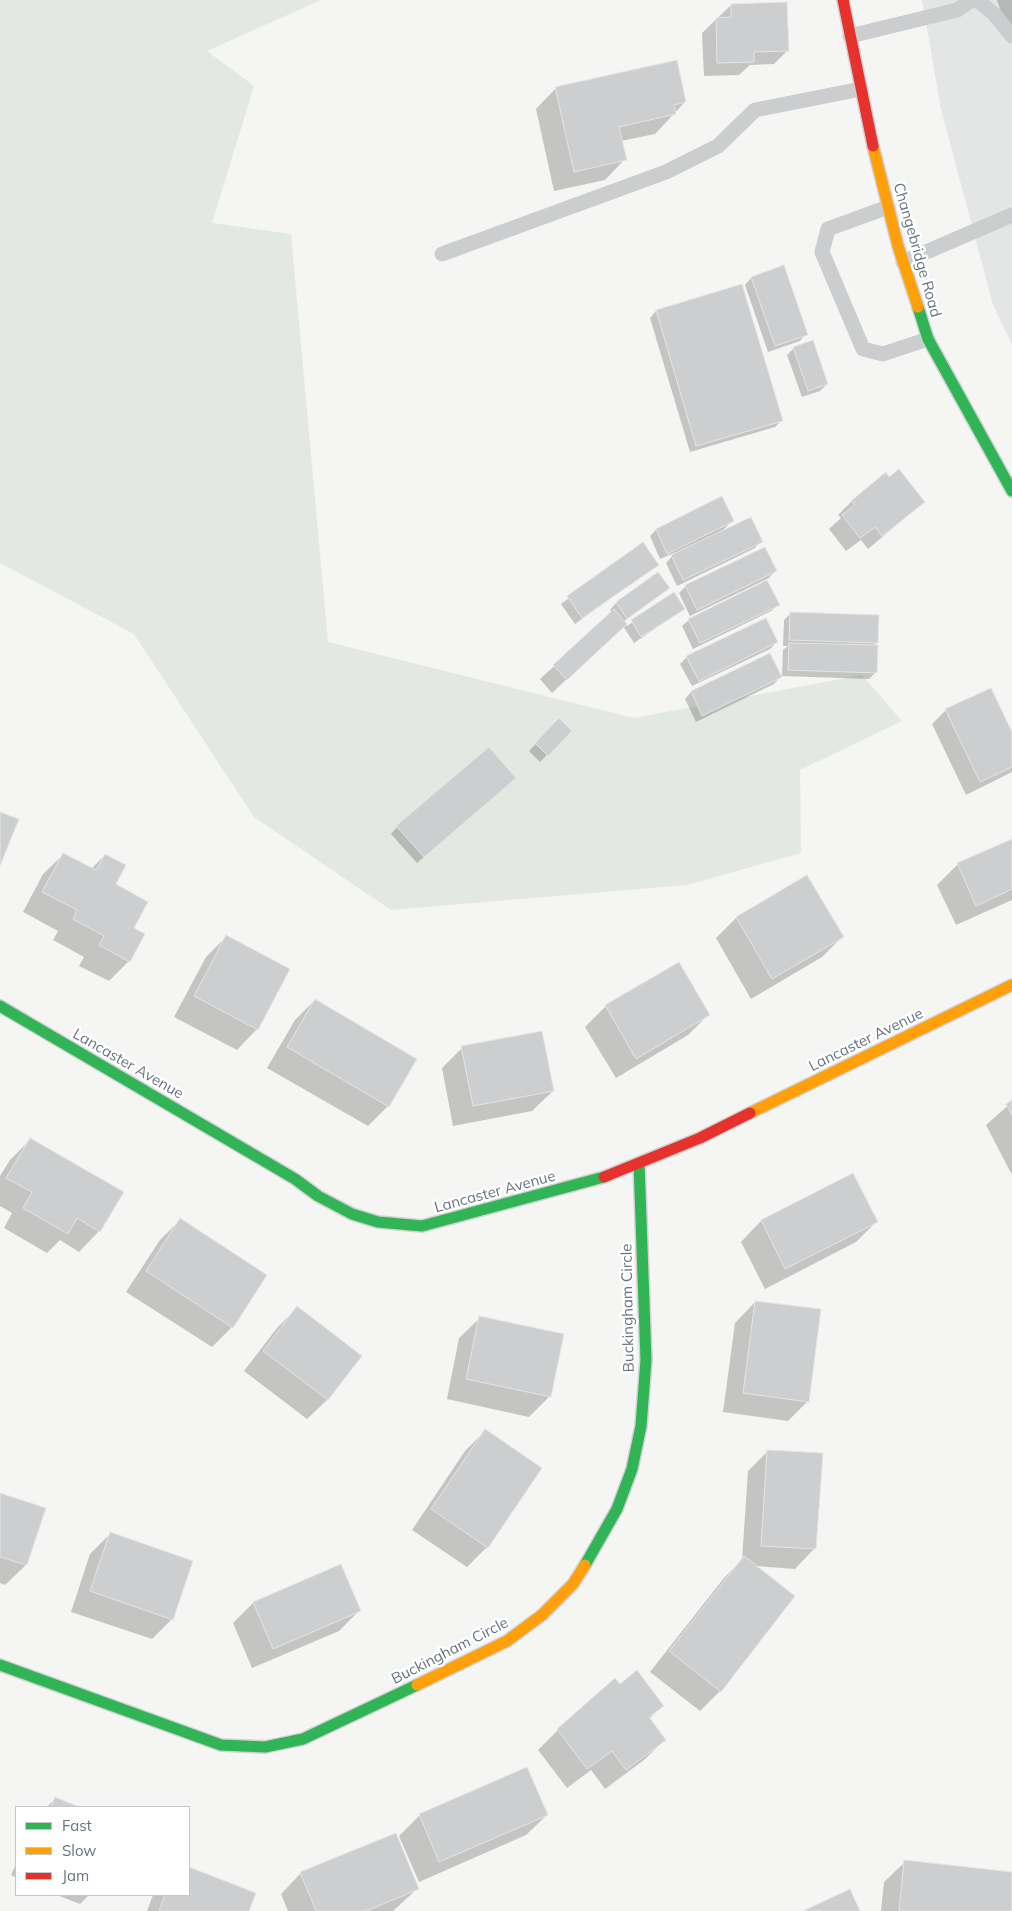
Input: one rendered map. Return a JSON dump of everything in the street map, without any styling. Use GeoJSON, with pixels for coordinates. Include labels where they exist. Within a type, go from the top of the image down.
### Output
{"type":"FeatureCollection","features":[{"type":"Feature","properties":{"kind":"street","name":"Changebridge Road"},"geometry":{"type":"LineString","coordinates":[[843,0],[861,90],[888,207],[903,262],[928,339],[1012,491]]}},
{"type":"Feature","properties":{"kind":"street"},"geometry":{"type":"LineString","coordinates":[[972,419],[999,439]]}},
{"type":"Feature","properties":{"kind":"street","name":"Lancaster Avenue"},"geometry":{"type":"LineString","coordinates":[[0,1006],[294,1179],[318,1196],[352,1214],[378,1222],[422,1226],[590,1182],[700,1138],[1012,985]]}},
{"type":"Feature","properties":{"kind":"street","name":"Buckingham Circle"},"geometry":{"type":"LineString","coordinates":[[0,1665],[200,1739],[236,1747],[265,1747],[303,1739],[346,1720],[507,1641],[542,1615],[573,1584],[598,1548],[617,1509],[636,1451],[641,1426],[646,1360],[639,1162]]}},
{"type":"Feature","properties":{"kind":"lane"},"geometry":{"type":"LineString","coordinates":[[850,36],[957,10],[972,0]]}},
{"type":"Feature","properties":{"kind":"lane"},"geometry":{"type":"LineString","coordinates":[[977,0],[994,14],[1012,36]]}},
{"type":"Feature","properties":{"kind":"lane"},"geometry":{"type":"LineString","coordinates":[[442,254],[666,172],[718,146],[755,110],[861,90]]}},
{"type":"Feature","properties":{"kind":"lane"},"geometry":{"type":"LineString","coordinates":[[888,207],[828,229],[822,252],[863,349],[882,354],[928,339]]}},
{"type":"Feature","properties":{"kind":"lane"},"geometry":{"type":"LineString","coordinates":[[903,262],[1012,215]]}},
{"type":"Feature","properties":{"kind":"shaded area"},"geometry":{"type":"Polygon","coordinates":[[[0,0],[321,0],[207,51],[254,86],[212,223],[291,234],[328,642],[634,718],[862,675],[902,721],[800,770],[801,853],[687,885],[391,910],[254,817],[134,634],[0,563],[0,0]]]}},
{"type":"Feature","properties":{"kind":"shaded area"},"geometry":{"type":"Polygon","coordinates":[[[922,0],[1012,0],[1012,344],[993,305],[941,109],[922,0]]]}},
{"type":"Feature","properties":{"kind":"building"},"geometry":{"type":"Polygon","coordinates":[[[787,2],[789,51],[754,52],[754,62],[717,63],[716,18],[731,17],[731,4],[787,2]]]}},
{"type":"Feature","properties":{"kind":"building"},"geometry":{"type":"Polygon","coordinates":[[[677,60],[686,102],[674,105],[676,114],[619,127],[627,160],[574,172],[555,87],[677,60]]]}},
{"type":"Feature","properties":{"kind":"building"},"geometry":{"type":"Polygon","coordinates":[[[784,265],[808,335],[775,346],[751,277],[784,265]]]}},
{"type":"Feature","properties":{"kind":"building"},"geometry":{"type":"Polygon","coordinates":[[[742,284],[783,421],[696,446],[656,310],[742,284]]]}},
{"type":"Feature","properties":{"kind":"building"},"geometry":{"type":"Polygon","coordinates":[[[813,340],[828,384],[808,391],[793,347],[813,340]]]}},
{"type":"Feature","properties":{"kind":"building"},"geometry":{"type":"Polygon","coordinates":[[[899,469],[925,502],[882,536],[875,527],[860,538],[842,515],[855,505],[851,501],[886,472],[889,477],[899,469]]]}},
{"type":"Feature","properties":{"kind":"building"},"geometry":{"type":"Polygon","coordinates":[[[722,496],[734,521],[667,554],[656,529],[722,496]]]}},
{"type":"Feature","properties":{"kind":"building"},"geometry":{"type":"Polygon","coordinates":[[[751,517],[763,542],[683,580],[671,555],[751,517]]]}},
{"type":"Feature","properties":{"kind":"building"},"geometry":{"type":"Polygon","coordinates":[[[643,542],[659,565],[582,618],[567,596],[643,542]]]}},
{"type":"Feature","properties":{"kind":"building"},"geometry":{"type":"Polygon","coordinates":[[[765,547],[777,571],[697,610],[685,585],[765,547]]]}},
{"type":"Feature","properties":{"kind":"building"},"geometry":{"type":"Polygon","coordinates":[[[658,572],[670,588],[627,619],[616,602],[658,572]]]}},
{"type":"Feature","properties":{"kind":"building"},"geometry":{"type":"Polygon","coordinates":[[[767,580],[780,605],[700,643],[688,619],[767,580]]]}},
{"type":"Feature","properties":{"kind":"building"},"geometry":{"type":"Polygon","coordinates":[[[674,592],[685,609],[641,637],[631,620],[674,592]]]}},
{"type":"Feature","properties":{"kind":"building"},"geometry":{"type":"Polygon","coordinates":[[[614,609],[627,624],[567,680],[553,665],[614,609]]]}},
{"type":"Feature","properties":{"kind":"building"},"geometry":{"type":"Polygon","coordinates":[[[790,612],[879,615],[878,643],[789,640],[790,612]]]}},
{"type":"Feature","properties":{"kind":"building"},"geometry":{"type":"Polygon","coordinates":[[[766,618],[778,642],[699,681],[686,656],[766,618]]]}},
{"type":"Feature","properties":{"kind":"building"},"geometry":{"type":"Polygon","coordinates":[[[789,643],[878,645],[877,673],[788,670],[789,643]]]}},
{"type":"Feature","properties":{"kind":"building"},"geometry":{"type":"Polygon","coordinates":[[[770,653],[782,677],[702,716],[691,691],[770,653]]]}},
{"type":"Feature","properties":{"kind":"building"},"geometry":{"type":"Polygon","coordinates":[[[991,688],[1012,732],[1012,767],[980,782],[945,709],[991,688]]]}},
{"type":"Feature","properties":{"kind":"building"},"geometry":{"type":"Polygon","coordinates":[[[559,718],[572,731],[548,756],[535,743],[559,718]]]}},
{"type":"Feature","properties":{"kind":"building"},"geometry":{"type":"Polygon","coordinates":[[[489,747],[516,778],[424,857],[396,826],[489,747]]]}},
{"type":"Feature","properties":{"kind":"building"},"geometry":{"type":"Polygon","coordinates":[[[0,812],[19,819],[0,866],[0,812]]]}},
{"type":"Feature","properties":{"kind":"building"},"geometry":{"type":"Polygon","coordinates":[[[1012,839],[1012,889],[976,906],[957,863],[1012,839]]]}},
{"type":"Feature","properties":{"kind":"building"},"geometry":{"type":"Polygon","coordinates":[[[63,853],[96,870],[105,854],[126,865],[116,884],[148,902],[134,928],[145,934],[130,962],[99,945],[104,936],[73,919],[77,910],[42,892],[63,853]]]}},
{"type":"Feature","properties":{"kind":"building"},"geometry":{"type":"Polygon","coordinates":[[[807,875],[844,937],[772,979],[736,917],[807,875]]]}},
{"type":"Feature","properties":{"kind":"building"},"geometry":{"type":"Polygon","coordinates":[[[226,935],[290,969],[258,1030],[194,996],[226,935]]]}},
{"type":"Feature","properties":{"kind":"building"},"geometry":{"type":"Polygon","coordinates":[[[679,962],[710,1015],[636,1059],[605,1005],[679,962]]]}},
{"type":"Feature","properties":{"kind":"building"},"geometry":{"type":"Polygon","coordinates":[[[315,999],[417,1059],[389,1107],[287,1047],[315,999]]]}},
{"type":"Feature","properties":{"kind":"building"},"geometry":{"type":"Polygon","coordinates":[[[542,1031],[554,1091],[473,1106],[461,1046],[542,1031]]]}},
{"type":"Feature","properties":{"kind":"building"},"geometry":{"type":"Polygon","coordinates":[[[1012,1100],[1012,1115],[1006,1104],[1012,1100]]]}},
{"type":"Feature","properties":{"kind":"building"},"geometry":{"type":"Polygon","coordinates":[[[30,1138],[124,1192],[100,1232],[77,1218],[68,1234],[23,1208],[32,1192],[6,1178],[30,1138]]]}},
{"type":"Feature","properties":{"kind":"building"},"geometry":{"type":"Polygon","coordinates":[[[853,1173],[878,1222],[785,1269],[761,1220],[853,1173]]]}},
{"type":"Feature","properties":{"kind":"building"},"geometry":{"type":"Polygon","coordinates":[[[180,1218],[267,1275],[233,1328],[146,1271],[180,1218]]]}},
{"type":"Feature","properties":{"kind":"building"},"geometry":{"type":"Polygon","coordinates":[[[755,1301],[821,1309],[809,1402],[743,1393],[755,1301]]]}},
{"type":"Feature","properties":{"kind":"building"},"geometry":{"type":"Polygon","coordinates":[[[297,1306],[362,1356],[328,1400],[263,1351],[297,1306]]]}},
{"type":"Feature","properties":{"kind":"building"},"geometry":{"type":"Polygon","coordinates":[[[479,1316],[564,1334],[551,1397],[466,1379],[479,1316]]]}},
{"type":"Feature","properties":{"kind":"building"},"geometry":{"type":"Polygon","coordinates":[[[485,1429],[542,1468],[488,1548],[431,1509],[485,1429]]]}},
{"type":"Feature","properties":{"kind":"building"},"geometry":{"type":"Polygon","coordinates":[[[767,1450],[823,1453],[816,1549],[761,1546],[767,1450]]]}},
{"type":"Feature","properties":{"kind":"building"},"geometry":{"type":"Polygon","coordinates":[[[0,1493],[46,1508],[27,1565],[0,1557],[0,1493]]]}},
{"type":"Feature","properties":{"kind":"building"},"geometry":{"type":"Polygon","coordinates":[[[110,1532],[193,1561],[173,1620],[90,1591],[110,1532]]]}},
{"type":"Feature","properties":{"kind":"building"},"geometry":{"type":"Polygon","coordinates":[[[744,1556],[795,1596],[721,1692],[669,1651],[744,1556]]]}},
{"type":"Feature","properties":{"kind":"building"},"geometry":{"type":"Polygon","coordinates":[[[341,1564],[361,1611],[273,1649],[253,1602],[341,1564]]]}},
{"type":"Feature","properties":{"kind":"building"},"geometry":{"type":"Polygon","coordinates":[[[637,1670],[664,1706],[649,1717],[666,1740],[626,1770],[612,1751],[587,1769],[557,1729],[615,1678],[620,1684],[637,1670]]]}},
{"type":"Feature","properties":{"kind":"building"},"geometry":{"type":"Polygon","coordinates":[[[527,1767],[548,1815],[439,1862],[419,1814],[527,1767]]]}},
{"type":"Feature","properties":{"kind":"building"},"geometry":{"type":"Polygon","coordinates":[[[55,1797],[77,1806],[51,1806],[55,1797]]]}},
{"type":"Feature","properties":{"kind":"building"},"geometry":{"type":"Polygon","coordinates":[[[396,1833],[419,1889],[366,1911],[316,1911],[300,1872],[396,1833]]]}},
{"type":"Feature","properties":{"kind":"building"},"geometry":{"type":"Polygon","coordinates":[[[904,1860],[1012,1872],[1012,1911],[899,1911],[904,1860]]]}},
{"type":"Feature","properties":{"kind":"building"},"geometry":{"type":"Polygon","coordinates":[[[190,1867],[256,1893],[249,1911],[159,1911],[165,1896],[190,1896],[190,1867]]]}},
{"type":"Feature","properties":{"kind":"building"},"geometry":{"type":"Polygon","coordinates":[[[850,1889],[860,1911],[803,1911],[850,1889]]]}},
{"type":"Feature","properties":{"kind":"traffic: fast"},"geometry":{"type":"LineString","coordinates":[[918,307],[928,339],[1012,491]]}},
{"type":"Feature","properties":{"kind":"traffic: fast"},"geometry":{"type":"LineString","coordinates":[[0,1006],[295,1179],[318,1196],[352,1214],[378,1222],[422,1226],[604,1177]]}},
{"type":"Feature","properties":{"kind":"traffic: fast"},"geometry":{"type":"LineString","coordinates":[[585,1565],[617,1509],[632,1469],[641,1426],[646,1360],[639,1163]]}},
{"type":"Feature","properties":{"kind":"traffic: fast"},"geometry":{"type":"LineString","coordinates":[[0,1665],[221,1745],[265,1747],[303,1739],[417,1685]]}},
{"type":"Feature","properties":{"kind":"traffic: slow"},"geometry":{"type":"LineString","coordinates":[[873,146],[898,246],[918,307]]}},
{"type":"Feature","properties":{"kind":"traffic: slow"},"geometry":{"type":"LineString","coordinates":[[750,1113],[1012,985]]}},
{"type":"Feature","properties":{"kind":"traffic: slow"},"geometry":{"type":"LineString","coordinates":[[417,1685],[507,1641],[542,1615],[573,1584],[585,1565]]}},
{"type":"Feature","properties":{"kind":"traffic: jam"},"geometry":{"type":"LineString","coordinates":[[843,0],[873,146]]}},
{"type":"Feature","properties":{"kind":"traffic: jam"},"geometry":{"type":"LineString","coordinates":[[604,1177],[700,1138],[750,1113]]}}]}
